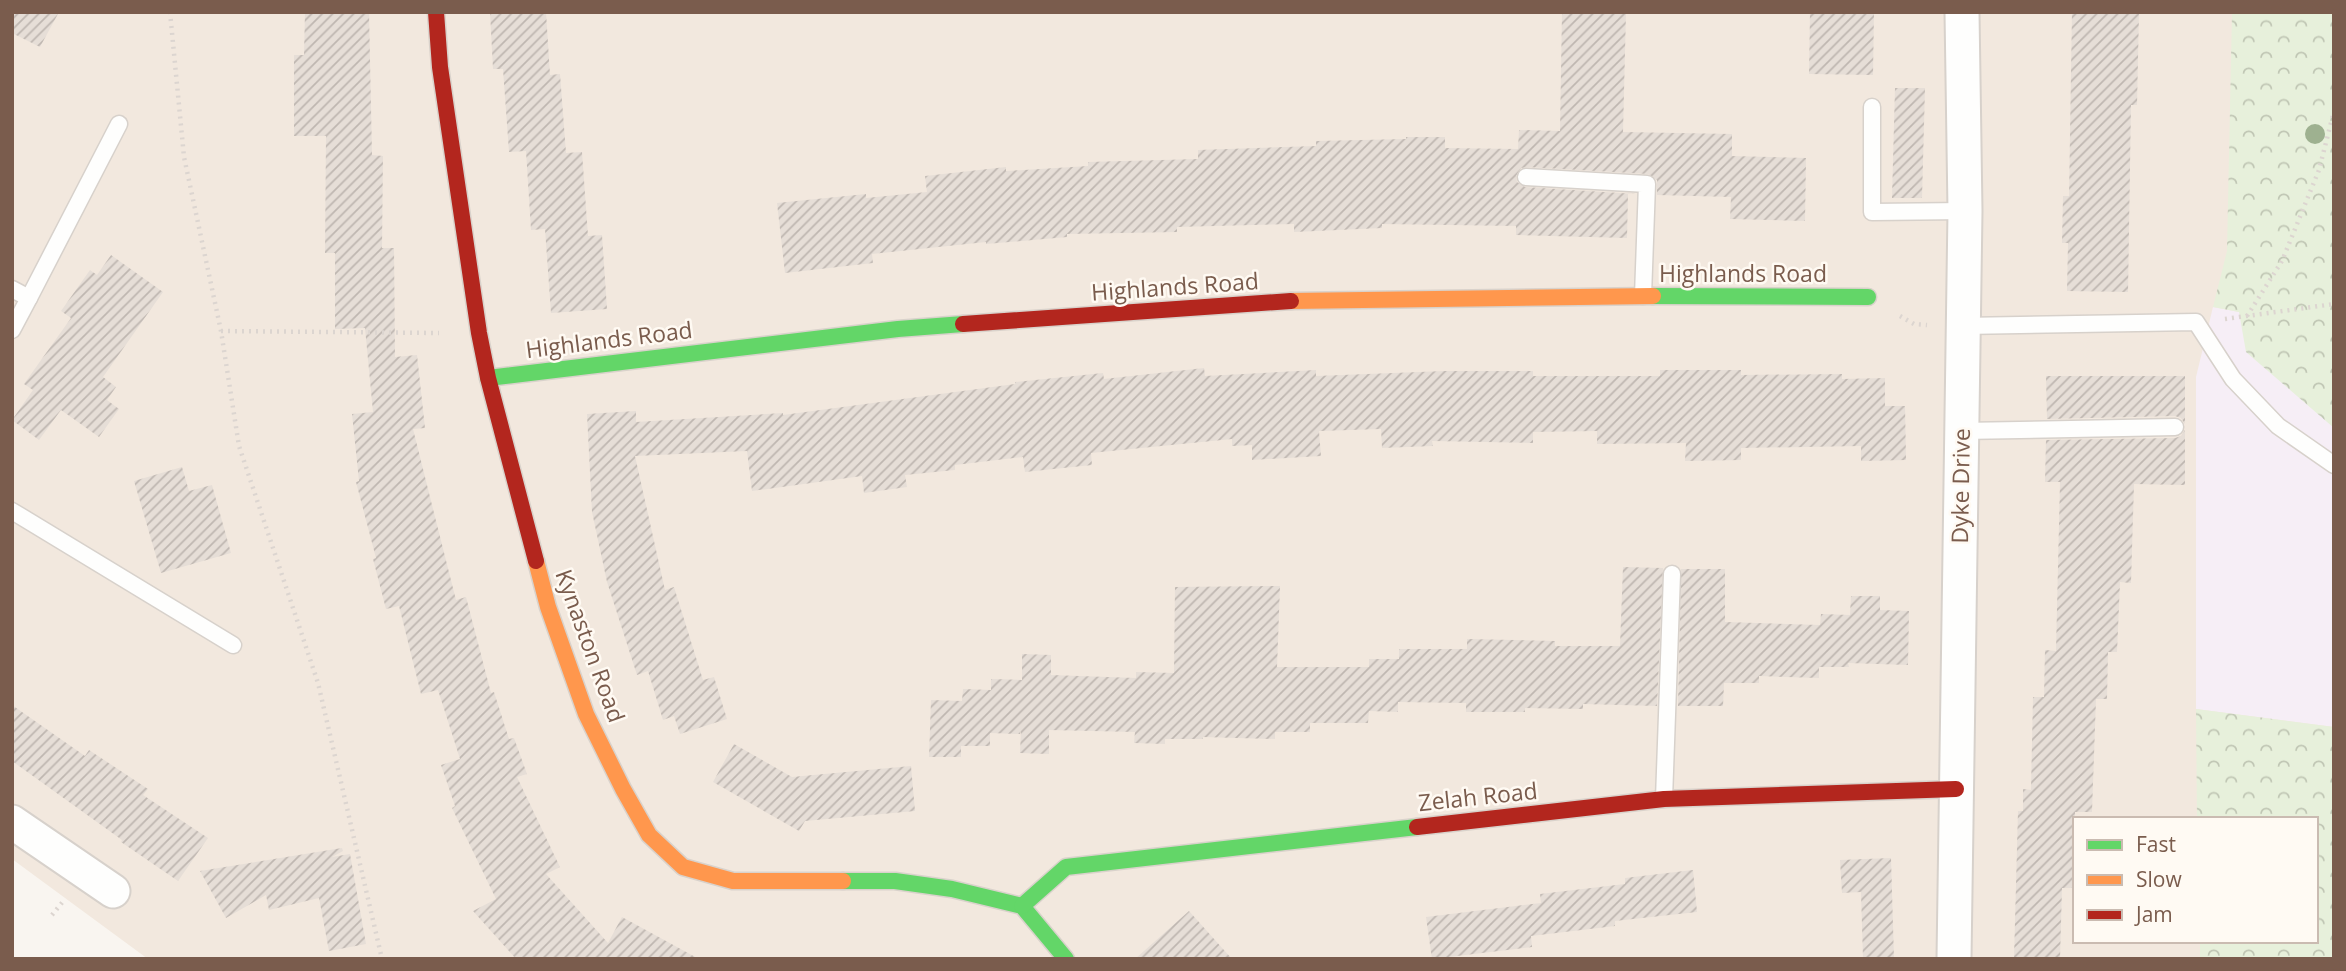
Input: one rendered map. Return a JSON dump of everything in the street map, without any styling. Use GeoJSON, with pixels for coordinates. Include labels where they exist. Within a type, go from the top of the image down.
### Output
{"type":"FeatureCollection","features":[{"type":"Feature","properties":{"kind":"street","name":"Kynaston Road"},"geometry":{"type":"LineString","coordinates":[[436,12],[440,67],[479,333],[488,377],[548,607],[586,714],[649,835],[682,867],[733,881],[895,881],[952,889],[1022,906]]}},
{"type":"Feature","properties":{"kind":"street","name":"Dyke Drive"},"geometry":{"type":"LineString","coordinates":[[1954,959],[1965,211],[1962,12]]}},
{"type":"Feature","properties":{"kind":"street","name":"Highlands Road"},"geometry":{"type":"LineString","coordinates":[[488,377],[898,329],[1322,299],[1868,297]]}},
{"type":"Feature","properties":{"kind":"street","name":"Zelah Road"},"geometry":{"type":"LineString","coordinates":[[1022,906],[1066,867],[1664,799],[1956,789]]}},
{"type":"Feature","properties":{"kind":"street"},"geometry":{"type":"LineString","coordinates":[[12,822],[113,891]]}},
{"type":"Feature","properties":{"kind":"street"},"geometry":{"type":"LineString","coordinates":[[1022,906],[1066,959]]}},
{"type":"Feature","properties":{"kind":"lane"},"geometry":{"type":"LineString","coordinates":[[1872,107],[1872,212],[1965,211]]}},
{"type":"Feature","properties":{"kind":"lane"},"geometry":{"type":"LineString","coordinates":[[12,330],[119,124]]}},
{"type":"Feature","properties":{"kind":"lane"},"geometry":{"type":"LineString","coordinates":[[1525,177],[1647,184],[1643,296]]}},
{"type":"Feature","properties":{"kind":"lane"},"geometry":{"type":"LineString","coordinates":[[12,289],[29,298]]}},
{"type":"Feature","properties":{"kind":"lane"},"geometry":{"type":"LineString","coordinates":[[1963,326],[2196,322],[2233,379],[2278,426],[2334,465]]}},
{"type":"Feature","properties":{"kind":"lane"},"geometry":{"type":"LineString","coordinates":[[1962,431],[2175,427]]}},
{"type":"Feature","properties":{"kind":"lane"},"geometry":{"type":"LineString","coordinates":[[12,511],[233,645]]}},
{"type":"Feature","properties":{"kind":"lane"},"geometry":{"type":"LineString","coordinates":[[1664,799],[1672,574]]}},
{"type":"Feature","properties":{"kind":"path"},"geometry":{"type":"LineString","coordinates":[[170,12],[184,157],[221,331],[239,446],[318,683],[382,959]]}},
{"type":"Feature","properties":{"kind":"path"},"geometry":{"type":"LineString","coordinates":[[2247,316],[2282,261],[2319,170],[2334,111]]}},
{"type":"Feature","properties":{"kind":"path"},"geometry":{"type":"LineString","coordinates":[[1868,297],[1914,324],[1963,326]]}},
{"type":"Feature","properties":{"kind":"path"},"geometry":{"type":"LineString","coordinates":[[2196,322],[2334,304]]}},
{"type":"Feature","properties":{"kind":"path"},"geometry":{"type":"LineString","coordinates":[[221,331],[479,333]]}},
{"type":"Feature","properties":{"kind":"shaded area"},"geometry":{"type":"Polygon","coordinates":[[[12,12],[2334,12],[2334,959],[148,959],[12,859],[12,12]]]}},
{"type":"Feature","properties":{"kind":"shaded area"},"geometry":{"type":"Polygon","coordinates":[[[2213,307],[2334,330],[2334,727],[2196,709],[2196,377],[2213,307]]]}},
{"type":"Feature","properties":{"kind":"green space"},"geometry":{"type":"Polygon","coordinates":[[[2232,12],[2334,12],[2334,428],[2246,352],[2239,312],[2213,307],[2227,251],[2232,12]]]}},
{"type":"Feature","properties":{"kind":"green space"},"geometry":{"type":"Polygon","coordinates":[[[2196,709],[2334,727],[2334,959],[2200,959],[2200,943],[2318,943],[2318,817],[2197,817],[2196,709]]]}},
{"type":"Feature","properties":{"kind":"building"},"geometry":{"type":"Polygon","coordinates":[[[12,12],[59,12],[40,47],[12,33],[12,12]]]}},
{"type":"Feature","properties":{"kind":"building"},"geometry":{"type":"Polygon","coordinates":[[[305,12],[369,12],[372,155],[383,156],[382,248],[394,248],[395,357],[417,355],[425,428],[413,429],[456,600],[466,597],[491,693],[494,692],[509,739],[514,738],[527,774],[517,777],[560,867],[546,874],[608,943],[622,917],[699,959],[516,959],[473,911],[496,899],[452,808],[455,806],[441,765],[460,759],[438,690],[421,694],[399,606],[386,609],[356,482],[359,481],[352,414],[373,412],[365,328],[335,329],[335,253],[325,253],[326,136],[294,136],[294,55],[304,55],[305,12]]]}},
{"type":"Feature","properties":{"kind":"building"},"geometry":{"type":"Polygon","coordinates":[[[490,12],[546,12],[550,75],[560,74],[566,153],[582,152],[588,236],[602,235],[607,309],[551,313],[545,229],[531,230],[526,151],[509,152],[503,69],[493,69],[490,12]]]}},
{"type":"Feature","properties":{"kind":"building"},"geometry":{"type":"Polygon","coordinates":[[[1562,12],[1626,12],[1623,132],[1732,134],[1732,156],[1806,158],[1805,221],[1730,219],[1731,197],[1657,195],[1657,180],[1648,174],[1527,167],[1521,168],[1516,176],[1517,182],[1525,187],[1636,194],[1628,194],[1627,238],[1516,235],[1516,226],[1382,224],[1382,228],[1294,232],[1294,224],[1177,227],[1177,232],[1067,234],[1067,237],[872,254],[873,263],[785,273],[777,203],[866,194],[866,198],[927,192],[925,176],[1006,167],[1006,171],[1088,166],[1088,162],[1198,159],[1198,150],[1316,146],[1316,141],[1445,137],[1445,148],[1518,149],[1519,130],[1560,131],[1562,12]]]}},
{"type":"Feature","properties":{"kind":"building"},"geometry":{"type":"Polygon","coordinates":[[[1810,12],[1874,12],[1873,75],[1809,74],[1810,12]]]}},
{"type":"Feature","properties":{"kind":"building"},"geometry":{"type":"Polygon","coordinates":[[[2072,12],[2139,12],[2137,105],[2131,105],[2128,292],[2067,291],[2068,243],[2062,243],[2063,196],[2069,196],[2072,12]]]}},
{"type":"Feature","properties":{"kind":"building"},"geometry":{"type":"Polygon","coordinates":[[[1895,88],[1925,88],[1922,198],[1892,198],[1895,88]]]}},
{"type":"Feature","properties":{"kind":"building"},"geometry":{"type":"Polygon","coordinates":[[[111,255],[163,292],[103,377],[116,387],[107,400],[119,409],[99,437],[61,410],[39,440],[12,420],[33,390],[24,384],[71,318],[61,311],[90,270],[97,275],[111,255]]]}},
{"type":"Feature","properties":{"kind":"building"},"geometry":{"type":"Polygon","coordinates":[[[1204,368],[1205,376],[1316,370],[1316,376],[1533,371],[1533,376],[1660,376],[1660,370],[1741,370],[1741,375],[1842,374],[1842,379],[1885,378],[1885,406],[1905,406],[1906,460],[1861,461],[1861,446],[1741,448],[1741,460],[1685,461],[1686,443],[1597,444],[1597,431],[1533,432],[1533,443],[1432,441],[1433,446],[1382,448],[1381,429],[1319,431],[1321,456],[1252,460],[1252,445],[1232,446],[1232,439],[1091,453],[1092,465],[1025,472],[1023,457],[955,465],[955,470],[905,475],[907,487],[864,493],[862,476],[752,491],[747,451],[635,456],[665,590],[674,587],[703,680],[714,677],[727,719],[680,734],[674,716],[663,720],[648,671],[637,675],[607,582],[592,512],[587,414],[636,411],[636,422],[783,415],[1015,382],[1103,373],[1104,379],[1204,368]]]}},
{"type":"Feature","properties":{"kind":"building"},"geometry":{"type":"Polygon","coordinates":[[[2046,376],[2185,376],[2185,424],[2181,418],[2175,416],[2047,419],[2046,376]]]}},
{"type":"Feature","properties":{"kind":"building"},"geometry":{"type":"Polygon","coordinates":[[[2185,430],[2185,485],[2134,484],[2131,583],[2120,582],[2117,652],[2108,652],[2107,699],[2096,699],[2092,812],[2075,812],[2073,817],[2073,888],[2062,888],[2060,959],[2014,959],[2018,811],[2023,811],[2023,789],[2031,790],[2033,697],[2044,697],[2045,650],[2056,651],[2060,482],[2045,482],[2046,440],[2181,436],[2185,430]]]}},
{"type":"Feature","properties":{"kind":"building"},"geometry":{"type":"Polygon","coordinates":[[[182,467],[189,491],[212,485],[231,553],[161,573],[134,481],[182,467]]]}},
{"type":"Feature","properties":{"kind":"building"},"geometry":{"type":"Polygon","coordinates":[[[1623,567],[1663,568],[1657,706],[1583,704],[1583,709],[1525,708],[1525,712],[1466,712],[1466,703],[1398,702],[1398,712],[1369,711],[1368,723],[1310,723],[1310,732],[1275,732],[1275,739],[1203,737],[1165,739],[1165,744],[1134,743],[1135,732],[1049,730],[1049,754],[1020,753],[1021,730],[1020,734],[990,733],[990,746],[961,746],[961,757],[929,757],[931,700],[962,701],[963,689],[991,690],[991,679],[1022,680],[1022,654],[1051,655],[1051,675],[1136,678],[1136,672],[1174,673],[1175,587],[1280,586],[1277,667],[1369,667],[1369,659],[1399,659],[1399,649],[1467,649],[1467,639],[1555,641],[1555,646],[1620,646],[1623,567]]]}},
{"type":"Feature","properties":{"kind":"building"},"geometry":{"type":"Polygon","coordinates":[[[1681,569],[1725,569],[1725,622],[1820,625],[1821,614],[1850,615],[1851,596],[1880,596],[1880,610],[1909,611],[1908,665],[1848,663],[1849,667],[1819,667],[1819,678],[1759,676],[1759,683],[1724,683],[1723,706],[1678,706],[1681,569]]]}},
{"type":"Feature","properties":{"kind":"building"},"geometry":{"type":"Polygon","coordinates":[[[12,705],[85,756],[89,750],[148,789],[143,795],[208,838],[178,881],[12,761],[12,705]]]}},
{"type":"Feature","properties":{"kind":"building"},"geometry":{"type":"Polygon","coordinates":[[[734,744],[792,777],[911,766],[915,811],[805,821],[799,831],[713,782],[734,744]]]}},
{"type":"Feature","properties":{"kind":"building"},"geometry":{"type":"Polygon","coordinates":[[[342,848],[343,851],[332,857],[350,854],[366,944],[329,951],[319,898],[269,910],[266,895],[226,918],[200,871],[342,848]]]}},
{"type":"Feature","properties":{"kind":"building"},"geometry":{"type":"Polygon","coordinates":[[[1891,858],[1894,959],[1863,959],[1861,892],[1842,893],[1840,860],[1891,858]]]}},
{"type":"Feature","properties":{"kind":"building"},"geometry":{"type":"Polygon","coordinates":[[[1693,870],[1697,912],[1615,921],[1615,926],[1531,936],[1532,947],[1432,959],[1426,917],[1541,903],[1540,894],[1625,884],[1625,878],[1693,870]]]}},
{"type":"Feature","properties":{"kind":"building"},"geometry":{"type":"Polygon","coordinates":[[[1189,911],[1232,959],[1135,959],[1189,911]]]}},
{"type":"Feature","properties":{"kind":"traffic: fast"},"geometry":{"type":"LineString","coordinates":[[1653,296],[1868,297]]}},
{"type":"Feature","properties":{"kind":"traffic: fast"},"geometry":{"type":"LineString","coordinates":[[488,378],[898,329],[963,324]]}},
{"type":"Feature","properties":{"kind":"traffic: fast"},"geometry":{"type":"LineString","coordinates":[[1022,906],[1066,867],[1417,827]]}},
{"type":"Feature","properties":{"kind":"traffic: fast"},"geometry":{"type":"LineString","coordinates":[[843,881],[895,881],[952,889],[1022,906],[1066,959]]}},
{"type":"Feature","properties":{"kind":"traffic: slow"},"geometry":{"type":"LineString","coordinates":[[1291,301],[1653,296]]}},
{"type":"Feature","properties":{"kind":"traffic: slow"},"geometry":{"type":"LineString","coordinates":[[536,561],[548,607],[586,714],[649,835],[683,867],[733,881],[843,881]]}},
{"type":"Feature","properties":{"kind":"traffic: jam"},"geometry":{"type":"LineString","coordinates":[[436,12],[440,67],[479,333],[488,378],[536,561]]}},
{"type":"Feature","properties":{"kind":"traffic: jam"},"geometry":{"type":"LineString","coordinates":[[963,324],[1291,301]]}},
{"type":"Feature","properties":{"kind":"traffic: jam"},"geometry":{"type":"LineString","coordinates":[[1417,827],[1664,799],[1956,789]]}}]}
